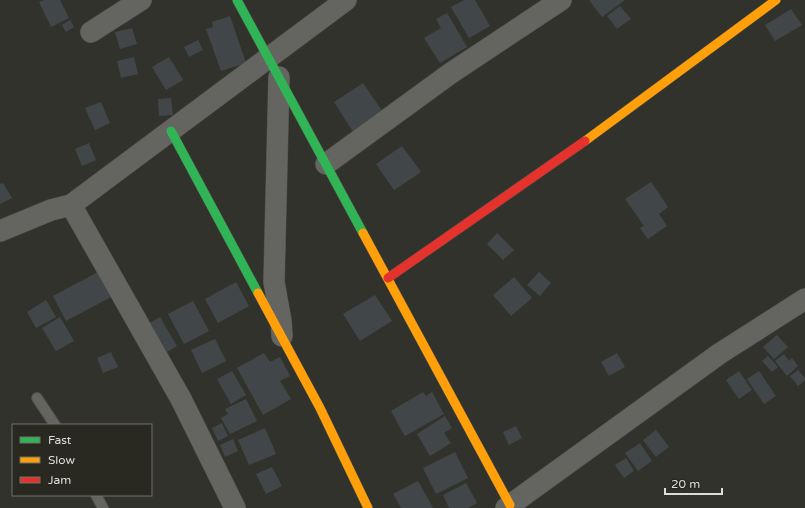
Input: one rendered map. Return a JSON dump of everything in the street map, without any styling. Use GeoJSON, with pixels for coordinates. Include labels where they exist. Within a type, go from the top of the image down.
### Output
{"type":"FeatureCollection","features":[{"type":"Feature","properties":{"kind":"street"},"geometry":{"type":"LineString","coordinates":[[91,32],[141,0]]}},
{"type":"Feature","properties":{"kind":"street"},"geometry":{"type":"LineString","coordinates":[[237,0],[388,278],[508,507],[719,354],[805,299]]}},
{"type":"Feature","properties":{"kind":"street"},"geometry":{"type":"LineString","coordinates":[[0,231],[51,210],[71,205],[346,0]]}},
{"type":"Feature","properties":{"kind":"street"},"geometry":{"type":"LineString","coordinates":[[326,164],[451,73],[561,0]]}},
{"type":"Feature","properties":{"kind":"street"},"geometry":{"type":"LineString","coordinates":[[388,278],[578,146],[776,0]]}},
{"type":"Feature","properties":{"kind":"street"},"geometry":{"type":"LineString","coordinates":[[279,77],[274,282],[281,321],[282,337]]}},
{"type":"Feature","properties":{"kind":"street"},"geometry":{"type":"LineString","coordinates":[[170,131],[320,408],[368,508]]}},
{"type":"Feature","properties":{"kind":"street"},"geometry":{"type":"LineString","coordinates":[[71,205],[181,399],[235,508]]}},
{"type":"Feature","properties":{"kind":"lane"},"geometry":{"type":"LineString","coordinates":[[37,398],[54,424]]}},
{"type":"Feature","properties":{"kind":"lane"},"geometry":{"type":"LineString","coordinates":[[97,496],[103,508]]}},
{"type":"Feature","properties":{"kind":"building"},"geometry":{"type":"Polygon","coordinates":[[[44,0],[60,0],[69,18],[51,27],[39,2],[44,0]]]}},
{"type":"Feature","properties":{"kind":"building"},"geometry":{"type":"Polygon","coordinates":[[[464,0],[475,0],[490,26],[469,38],[451,7],[464,0]]]}},
{"type":"Feature","properties":{"kind":"building"},"geometry":{"type":"Polygon","coordinates":[[[589,0],[625,0],[602,17],[589,0]]]}},
{"type":"Feature","properties":{"kind":"building"},"geometry":{"type":"Polygon","coordinates":[[[620,6],[631,19],[617,29],[607,16],[620,6]]]}},
{"type":"Feature","properties":{"kind":"building"},"geometry":{"type":"Polygon","coordinates":[[[791,9],[802,25],[775,41],[765,25],[791,9]]]}},
{"type":"Feature","properties":{"kind":"building"},"geometry":{"type":"Polygon","coordinates":[[[447,13],[467,47],[440,63],[424,38],[441,28],[436,19],[447,13]]]}},
{"type":"Feature","properties":{"kind":"building"},"geometry":{"type":"Polygon","coordinates":[[[230,16],[246,63],[221,71],[206,29],[213,27],[212,22],[230,16]]]}},
{"type":"Feature","properties":{"kind":"building"},"geometry":{"type":"Polygon","coordinates":[[[70,20],[74,27],[66,32],[62,25],[70,20]]]}},
{"type":"Feature","properties":{"kind":"building"},"geometry":{"type":"Polygon","coordinates":[[[132,28],[137,44],[120,49],[115,32],[132,28]]]}},
{"type":"Feature","properties":{"kind":"building"},"geometry":{"type":"Polygon","coordinates":[[[198,40],[203,50],[189,57],[184,47],[198,40]]]}},
{"type":"Feature","properties":{"kind":"building"},"geometry":{"type":"Polygon","coordinates":[[[134,57],[138,74],[121,78],[117,61],[134,57]]]}},
{"type":"Feature","properties":{"kind":"building"},"geometry":{"type":"Polygon","coordinates":[[[169,57],[183,80],[166,90],[152,67],[169,57]]]}},
{"type":"Feature","properties":{"kind":"building"},"geometry":{"type":"Polygon","coordinates":[[[363,83],[383,112],[353,132],[334,102],[363,83]]]}},
{"type":"Feature","properties":{"kind":"building"},"geometry":{"type":"Polygon","coordinates":[[[171,98],[173,115],[159,116],[158,99],[171,98]]]}},
{"type":"Feature","properties":{"kind":"building"},"geometry":{"type":"Polygon","coordinates":[[[101,102],[110,123],[95,130],[85,108],[101,102]]]}},
{"type":"Feature","properties":{"kind":"building"},"geometry":{"type":"Polygon","coordinates":[[[89,143],[96,160],[82,166],[75,149],[89,143]]]}},
{"type":"Feature","properties":{"kind":"building"},"geometry":{"type":"Polygon","coordinates":[[[402,146],[421,172],[394,190],[376,164],[402,146]]]}},
{"type":"Feature","properties":{"kind":"building"},"geometry":{"type":"Polygon","coordinates":[[[651,182],[668,207],[659,214],[667,226],[648,239],[640,228],[644,226],[625,199],[651,182]]]}},
{"type":"Feature","properties":{"kind":"building"},"geometry":{"type":"Polygon","coordinates":[[[3,183],[12,198],[0,204],[0,184],[3,183]]]}},
{"type":"Feature","properties":{"kind":"building"},"geometry":{"type":"Polygon","coordinates":[[[497,233],[514,250],[503,260],[487,244],[497,233]]]}},
{"type":"Feature","properties":{"kind":"building"},"geometry":{"type":"Polygon","coordinates":[[[98,272],[111,297],[66,321],[53,296],[98,272]]]}},
{"type":"Feature","properties":{"kind":"building"},"geometry":{"type":"Polygon","coordinates":[[[539,272],[551,283],[540,296],[527,285],[539,272]]]}},
{"type":"Feature","properties":{"kind":"building"},"geometry":{"type":"Polygon","coordinates":[[[514,277],[532,298],[511,316],[493,295],[514,277]]]}},
{"type":"Feature","properties":{"kind":"building"},"geometry":{"type":"Polygon","coordinates":[[[236,282],[249,306],[218,323],[205,299],[236,282]]]}},
{"type":"Feature","properties":{"kind":"building"},"geometry":{"type":"Polygon","coordinates":[[[375,295],[392,321],[360,341],[343,314],[375,295]]]}},
{"type":"Feature","properties":{"kind":"building"},"geometry":{"type":"Polygon","coordinates":[[[46,300],[56,317],[36,328],[27,312],[46,300]]]}},
{"type":"Feature","properties":{"kind":"building"},"geometry":{"type":"Polygon","coordinates":[[[193,301],[209,331],[184,344],[168,314],[193,301]]]}},
{"type":"Feature","properties":{"kind":"building"},"geometry":{"type":"Polygon","coordinates":[[[60,317],[74,341],[56,351],[42,328],[60,317]]]}},
{"type":"Feature","properties":{"kind":"building"},"geometry":{"type":"Polygon","coordinates":[[[160,317],[177,346],[167,352],[150,323],[160,317]]]}},
{"type":"Feature","properties":{"kind":"building"},"geometry":{"type":"Polygon","coordinates":[[[777,335],[788,347],[774,359],[763,347],[777,335]]]}},
{"type":"Feature","properties":{"kind":"building"},"geometry":{"type":"Polygon","coordinates":[[[215,339],[226,361],[202,373],[191,350],[215,339]]]}},
{"type":"Feature","properties":{"kind":"building"},"geometry":{"type":"Polygon","coordinates":[[[111,352],[118,367],[103,373],[97,358],[111,352]]]}},
{"type":"Feature","properties":{"kind":"building"},"geometry":{"type":"Polygon","coordinates":[[[264,353],[270,362],[280,357],[290,376],[280,381],[291,399],[263,415],[237,368],[264,353]]]}},
{"type":"Feature","properties":{"kind":"building"},"geometry":{"type":"Polygon","coordinates":[[[617,353],[625,367],[609,376],[601,362],[617,353]]]}},
{"type":"Feature","properties":{"kind":"building"},"geometry":{"type":"Polygon","coordinates":[[[784,354],[789,361],[792,358],[798,366],[787,376],[775,361],[784,354]]]}},
{"type":"Feature","properties":{"kind":"building"},"geometry":{"type":"Polygon","coordinates":[[[768,356],[778,367],[772,372],[762,361],[768,356]]]}},
{"type":"Feature","properties":{"kind":"building"},"geometry":{"type":"Polygon","coordinates":[[[798,370],[805,380],[798,386],[790,376],[798,370]]]}},
{"type":"Feature","properties":{"kind":"building"},"geometry":{"type":"Polygon","coordinates":[[[232,371],[246,395],[231,404],[217,379],[232,371]]]}},
{"type":"Feature","properties":{"kind":"building"},"geometry":{"type":"Polygon","coordinates":[[[739,371],[752,390],[739,399],[726,380],[739,371]]]}},
{"type":"Feature","properties":{"kind":"building"},"geometry":{"type":"Polygon","coordinates":[[[759,371],[776,396],[764,404],[747,379],[759,371]]]}},
{"type":"Feature","properties":{"kind":"building"},"geometry":{"type":"Polygon","coordinates":[[[423,392],[426,396],[432,392],[444,414],[405,436],[391,411],[423,392]]]}},
{"type":"Feature","properties":{"kind":"building"},"geometry":{"type":"Polygon","coordinates":[[[246,399],[257,421],[230,434],[221,418],[228,414],[225,409],[246,399]]]}},
{"type":"Feature","properties":{"kind":"building"},"geometry":{"type":"Polygon","coordinates":[[[445,416],[452,428],[444,433],[451,443],[430,456],[417,434],[445,416]]]}},
{"type":"Feature","properties":{"kind":"building"},"geometry":{"type":"Polygon","coordinates":[[[222,423],[228,436],[218,441],[212,428],[222,423]]]}},
{"type":"Feature","properties":{"kind":"building"},"geometry":{"type":"Polygon","coordinates":[[[516,426],[522,438],[509,445],[503,432],[516,426]]]}},
{"type":"Feature","properties":{"kind":"building"},"geometry":{"type":"Polygon","coordinates":[[[265,428],[276,454],[249,465],[238,440],[265,428]]]}},
{"type":"Feature","properties":{"kind":"building"},"geometry":{"type":"Polygon","coordinates":[[[656,430],[669,447],[656,457],[643,440],[656,430]]]}},
{"type":"Feature","properties":{"kind":"building"},"geometry":{"type":"Polygon","coordinates":[[[233,439],[238,451],[225,457],[220,445],[233,439]]]}},
{"type":"Feature","properties":{"kind":"building"},"geometry":{"type":"Polygon","coordinates":[[[640,443],[652,461],[638,471],[625,453],[640,443]]]}},
{"type":"Feature","properties":{"kind":"building"},"geometry":{"type":"Polygon","coordinates":[[[455,452],[468,478],[436,494],[423,468],[455,452]]]}},
{"type":"Feature","properties":{"kind":"building"},"geometry":{"type":"Polygon","coordinates":[[[626,458],[634,471],[624,478],[615,465],[626,458]]]}},
{"type":"Feature","properties":{"kind":"building"},"geometry":{"type":"Polygon","coordinates":[[[272,467],[282,486],[266,494],[256,474],[272,467]]]}},
{"type":"Feature","properties":{"kind":"building"},"geometry":{"type":"Polygon","coordinates":[[[418,481],[433,508],[401,508],[393,494],[418,481]]]}},
{"type":"Feature","properties":{"kind":"building"},"geometry":{"type":"Polygon","coordinates":[[[466,483],[477,503],[468,508],[449,508],[443,495],[466,483]]]}},
{"type":"Feature","properties":{"kind":"traffic: fast"},"geometry":{"type":"LineString","coordinates":[[237,0],[363,233]]}},
{"type":"Feature","properties":{"kind":"traffic: fast"},"geometry":{"type":"LineString","coordinates":[[171,131],[258,293]]}},
{"type":"Feature","properties":{"kind":"traffic: slow"},"geometry":{"type":"LineString","coordinates":[[585,141],[776,0]]}},
{"type":"Feature","properties":{"kind":"traffic: slow"},"geometry":{"type":"LineString","coordinates":[[363,233],[510,505]]}},
{"type":"Feature","properties":{"kind":"traffic: slow"},"geometry":{"type":"LineString","coordinates":[[258,293],[320,408],[368,508]]}},
{"type":"Feature","properties":{"kind":"traffic: jam"},"geometry":{"type":"LineString","coordinates":[[388,278],[585,141]]}}]}
